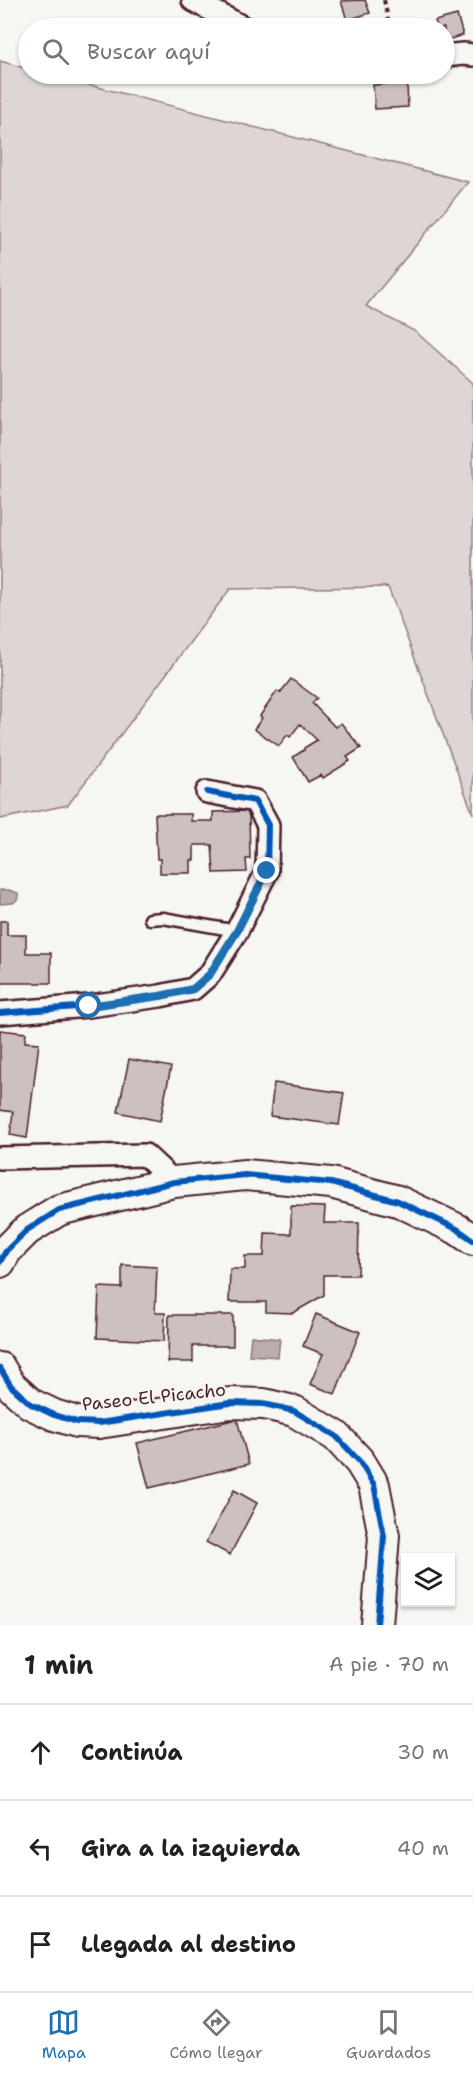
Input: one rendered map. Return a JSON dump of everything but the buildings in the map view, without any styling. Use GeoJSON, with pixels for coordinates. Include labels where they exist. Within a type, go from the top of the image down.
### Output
{"type":"FeatureCollection","features":[{"type":"Feature","properties":{"kind":"street"},"geometry":{"type":"LineString","coordinates":[[195,0],[226,18]]}},
{"type":"Feature","properties":{"kind":"street"},"geometry":{"type":"LineString","coordinates":[[455,55],[473,55]]}},
{"type":"Feature","properties":{"kind":"street"},"geometry":{"type":"LineString","coordinates":[[0,1013],[89,1006],[160,996],[193,989],[210,974],[237,931],[267,871],[268,825],[255,801],[207,792]]}},
{"type":"Feature","properties":{"kind":"street"},"geometry":{"type":"LineString","coordinates":[[0,1158],[145,1155],[174,1182]]}},
{"type":"Feature","properties":{"kind":"street"},"geometry":{"type":"LineString","coordinates":[[0,1262],[6,1251],[27,1230],[59,1210],[174,1182],[245,1175],[331,1183],[398,1201],[457,1229],[473,1240]]}},
{"type":"Feature","properties":{"kind":"street","name":"Paseo El Picacho"},"geometry":{"type":"LineString","coordinates":[[0,1368],[11,1386],[32,1404],[54,1415],[76,1422],[99,1422],[230,1403],[264,1404],[294,1411],[336,1436],[360,1461],[374,1485],[384,1536],[377,1625]]}},
{"type":"Feature","properties":{"kind":"lane"},"geometry":{"type":"LineString","coordinates":[[150,919],[163,918],[237,931]]}},
{"type":"Feature","properties":{"kind":"path"},"geometry":{"type":"LineString","coordinates":[[384,0],[388,18]]}},
{"type":"Feature","properties":{"kind":"shaded area"},"geometry":{"type":"Polygon","coordinates":[[[0,61],[18,66],[18,84],[86,84],[468,182],[366,306],[416,332],[473,383],[473,814],[388,587],[230,589],[68,805],[0,819],[0,61]]]}},
{"type":"Feature","properties":{"kind":"shaded area"},"geometry":{"type":"Polygon","coordinates":[[[0,890],[18,893],[18,899],[13,903],[0,904],[0,890]]]}},
{"type":"Feature","properties":{"kind":"shaded area"},"geometry":{"type":"Polygon","coordinates":[[[251,1336],[280,1339],[278,1357],[249,1355],[251,1336]]]}},
{"type":"Feature","properties":{"kind":"cycle path"},"geometry":{"type":"LineString","coordinates":[[0,1013],[89,1006],[160,996],[193,989],[210,974],[237,931],[267,871],[268,825],[255,801],[207,792]]}},
{"type":"Feature","properties":{"kind":"cycle path"},"geometry":{"type":"LineString","coordinates":[[0,1262],[6,1251],[27,1230],[59,1210],[174,1182],[245,1175],[331,1183],[398,1201],[457,1229],[473,1240]]}},
{"type":"Feature","properties":{"kind":"cycle path"},"geometry":{"type":"LineString","coordinates":[[0,1368],[11,1386],[31,1404],[54,1415],[77,1422],[99,1423],[230,1403],[264,1404],[294,1411],[336,1436],[360,1462],[374,1485],[384,1536],[377,1625]]}},
{"type":"Feature","properties":{"kind":"route"},"geometry":{"type":"LineString","coordinates":[[89,1006],[193,989],[210,974],[237,931],[267,871]]}}]}
